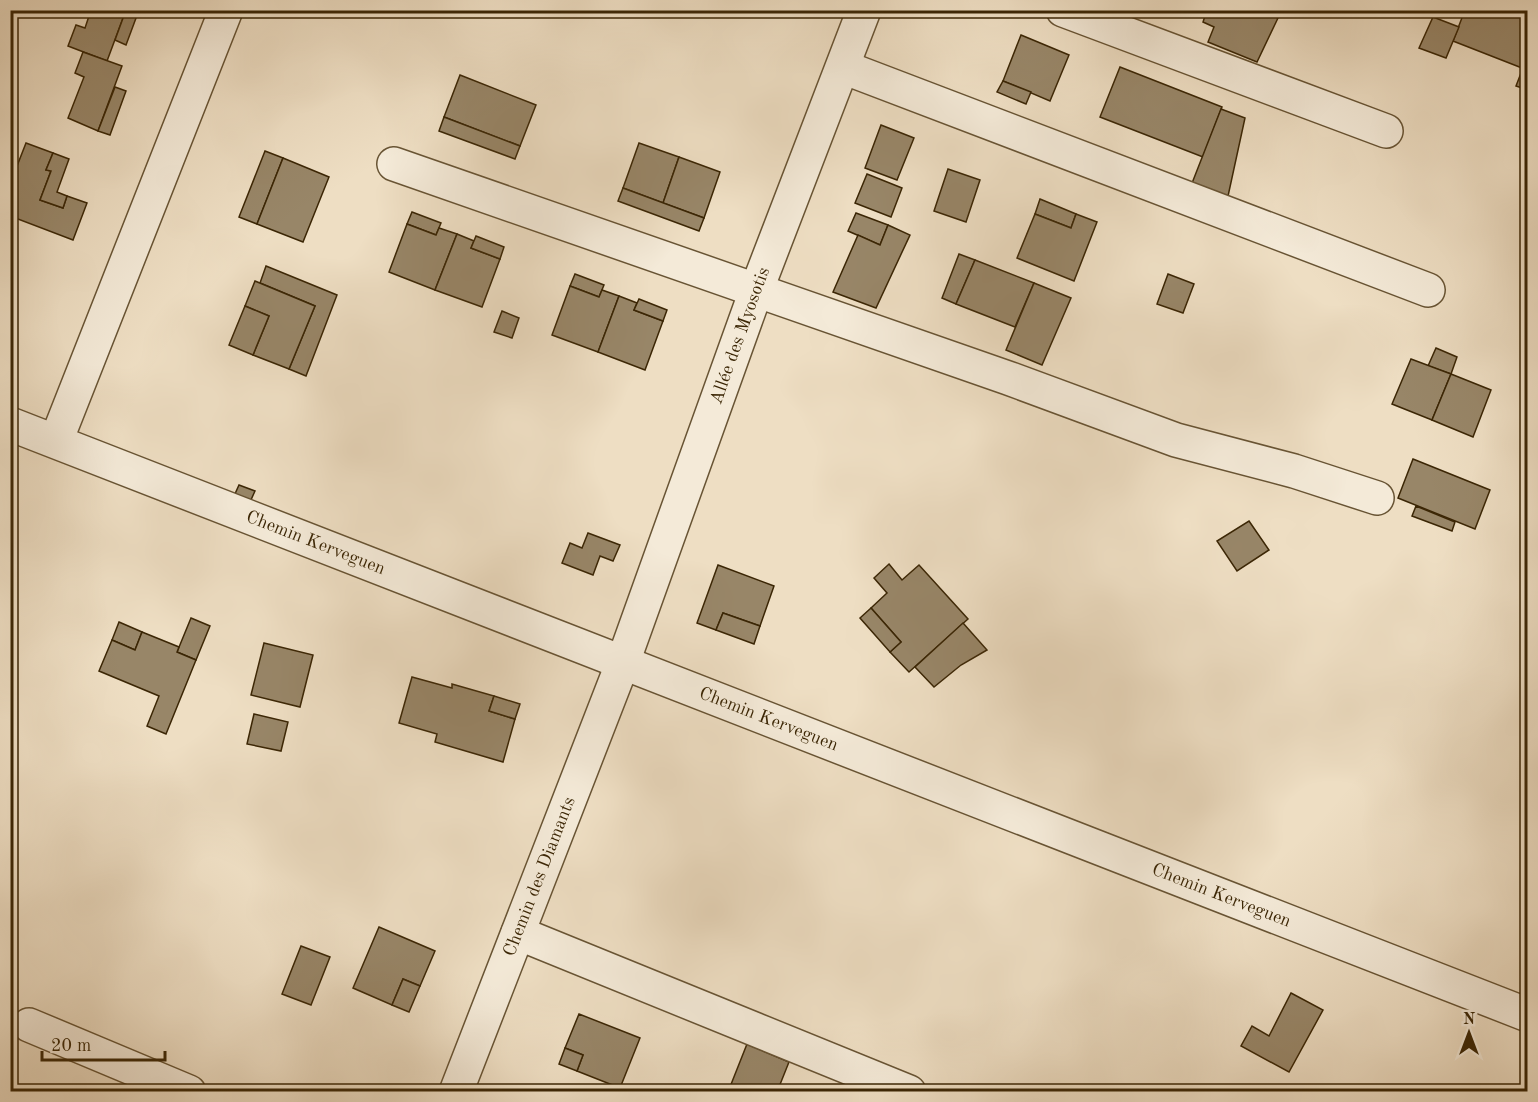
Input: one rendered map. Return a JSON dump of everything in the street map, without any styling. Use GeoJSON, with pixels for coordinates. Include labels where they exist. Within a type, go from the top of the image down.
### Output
{"type":"FeatureCollection","features":[{"type":"Feature","properties":{"kind":"street"},"geometry":{"type":"LineString","coordinates":[[56,441],[226,10]]}},
{"type":"Feature","properties":{"kind":"street","name":"Allée des Myosotis"},"geometry":{"type":"LineString","coordinates":[[623,662],[756,291],[864,10]]}},
{"type":"Feature","properties":{"kind":"street"},"geometry":{"type":"LineString","coordinates":[[1063,10],[1386,131]]}},
{"type":"Feature","properties":{"kind":"street"},"geometry":{"type":"LineString","coordinates":[[843,67],[1428,290]]}},
{"type":"Feature","properties":{"kind":"street"},"geometry":{"type":"LineString","coordinates":[[394,164],[997,374],[1176,440],[1294,471],[1377,498]]}},
{"type":"Feature","properties":{"kind":"street","name":"Chemin Kerveguen"},"geometry":{"type":"LineString","coordinates":[[10,424],[1527,1015]]}},
{"type":"Feature","properties":{"kind":"street","name":"Chemin des Diamants"},"geometry":{"type":"LineString","coordinates":[[456,1092],[623,662]]}},
{"type":"Feature","properties":{"kind":"street"},"geometry":{"type":"LineString","coordinates":[[518,933],[909,1092]]}},
{"type":"Feature","properties":{"kind":"street"},"geometry":{"type":"LineString","coordinates":[[29,1024],[189,1092]]}},
{"type":"Feature","properties":{"kind":"building"},"geometry":{"type":"Polygon","coordinates":[[[91,10],[126,10],[107,61],[68,46],[76,25],[85,28],[91,10]]]}},
{"type":"Feature","properties":{"kind":"building"},"geometry":{"type":"Polygon","coordinates":[[[126,10],[139,10],[126,45],[115,40],[126,10]]]}},
{"type":"Feature","properties":{"kind":"building"},"geometry":{"type":"Polygon","coordinates":[[[1207,10],[1257,10],[1278,18],[1257,62],[1208,42],[1214,27],[1203,22],[1207,10]]]}},
{"type":"Feature","properties":{"kind":"building"},"geometry":{"type":"Polygon","coordinates":[[[1465,10],[1528,10],[1528,55],[1522,68],[1453,41],[1465,10]]]}},
{"type":"Feature","properties":{"kind":"building"},"geometry":{"type":"Polygon","coordinates":[[[1433,17],[1459,27],[1446,58],[1419,48],[1433,17]]]}},
{"type":"Feature","properties":{"kind":"building"},"geometry":{"type":"Polygon","coordinates":[[[1021,35],[1069,55],[1050,101],[1003,81],[1021,35]]]}},
{"type":"Feature","properties":{"kind":"building"},"geometry":{"type":"Polygon","coordinates":[[[83,52],[122,66],[98,131],[68,118],[84,77],[75,73],[83,52]]]}},
{"type":"Feature","properties":{"kind":"building"},"geometry":{"type":"Polygon","coordinates":[[[1528,55],[1528,90],[1516,86],[1528,55]]]}},
{"type":"Feature","properties":{"kind":"building"},"geometry":{"type":"Polygon","coordinates":[[[1120,67],[1222,107],[1203,157],[1100,117],[1120,67]]]}},
{"type":"Feature","properties":{"kind":"building"},"geometry":{"type":"Polygon","coordinates":[[[460,75],[536,105],[520,146],[444,117],[460,75]]]}},
{"type":"Feature","properties":{"kind":"building"},"geometry":{"type":"Polygon","coordinates":[[[1003,81],[1031,92],[1026,104],[997,92],[1003,81]]]}},
{"type":"Feature","properties":{"kind":"building"},"geometry":{"type":"Polygon","coordinates":[[[115,87],[126,91],[110,135],[98,131],[115,87]]]}},
{"type":"Feature","properties":{"kind":"building"},"geometry":{"type":"Polygon","coordinates":[[[1221,109],[1245,118],[1225,210],[1187,196],[1221,109]]]}},
{"type":"Feature","properties":{"kind":"building"},"geometry":{"type":"Polygon","coordinates":[[[444,117],[520,146],[515,159],[439,131],[444,117]]]}},
{"type":"Feature","properties":{"kind":"building"},"geometry":{"type":"Polygon","coordinates":[[[881,125],[914,138],[897,180],[865,168],[881,125]]]}},
{"type":"Feature","properties":{"kind":"building"},"geometry":{"type":"Polygon","coordinates":[[[26,143],[53,153],[46,170],[51,171],[40,200],[63,208],[67,196],[87,203],[73,240],[10,216],[10,184],[26,143]]]}},
{"type":"Feature","properties":{"kind":"building"},"geometry":{"type":"Polygon","coordinates":[[[639,143],[679,157],[663,203],[623,188],[639,143]]]}},
{"type":"Feature","properties":{"kind":"building"},"geometry":{"type":"Polygon","coordinates":[[[265,151],[283,158],[257,224],[239,217],[265,151]]]}},
{"type":"Feature","properties":{"kind":"building"},"geometry":{"type":"Polygon","coordinates":[[[53,153],[69,159],[57,192],[67,196],[63,208],[40,200],[51,171],[46,170],[53,153]]]}},
{"type":"Feature","properties":{"kind":"building"},"geometry":{"type":"Polygon","coordinates":[[[679,157],[720,172],[704,218],[663,203],[679,157]]]}},
{"type":"Feature","properties":{"kind":"building"},"geometry":{"type":"Polygon","coordinates":[[[283,158],[329,177],[303,242],[257,224],[283,158]]]}},
{"type":"Feature","properties":{"kind":"building"},"geometry":{"type":"Polygon","coordinates":[[[948,169],[980,180],[966,222],[934,211],[948,169]]]}},
{"type":"Feature","properties":{"kind":"building"},"geometry":{"type":"Polygon","coordinates":[[[867,174],[902,188],[891,217],[855,203],[867,174]]]}},
{"type":"Feature","properties":{"kind":"building"},"geometry":{"type":"Polygon","coordinates":[[[623,188],[704,218],[699,231],[618,201],[623,188]]]}},
{"type":"Feature","properties":{"kind":"building"},"geometry":{"type":"Polygon","coordinates":[[[1040,199],[1076,214],[1071,228],[1035,214],[1040,199]]]}},
{"type":"Feature","properties":{"kind":"building"},"geometry":{"type":"Polygon","coordinates":[[[412,212],[441,223],[436,235],[407,224],[412,212]]]}},
{"type":"Feature","properties":{"kind":"building"},"geometry":{"type":"Polygon","coordinates":[[[856,213],[888,225],[880,245],[848,231],[856,213]]]}},
{"type":"Feature","properties":{"kind":"building"},"geometry":{"type":"Polygon","coordinates":[[[1035,214],[1071,228],[1076,214],[1097,222],[1074,281],[1017,258],[1035,214]]]}},
{"type":"Feature","properties":{"kind":"building"},"geometry":{"type":"Polygon","coordinates":[[[407,224],[436,235],[439,228],[457,234],[435,290],[389,272],[407,224]]]}},
{"type":"Feature","properties":{"kind":"building"},"geometry":{"type":"Polygon","coordinates":[[[888,225],[910,235],[876,308],[833,292],[858,235],[880,245],[888,225]]]}},
{"type":"Feature","properties":{"kind":"building"},"geometry":{"type":"Polygon","coordinates":[[[457,234],[474,241],[471,248],[500,259],[482,307],[435,290],[457,234]]]}},
{"type":"Feature","properties":{"kind":"building"},"geometry":{"type":"Polygon","coordinates":[[[476,236],[504,247],[500,259],[471,248],[476,236]]]}},
{"type":"Feature","properties":{"kind":"building"},"geometry":{"type":"Polygon","coordinates":[[[959,254],[975,260],[956,304],[942,298],[959,254]]]}},
{"type":"Feature","properties":{"kind":"building"},"geometry":{"type":"Polygon","coordinates":[[[975,260],[1034,283],[1015,327],[956,304],[975,260]]]}},
{"type":"Feature","properties":{"kind":"building"},"geometry":{"type":"Polygon","coordinates":[[[266,266],[337,295],[306,376],[289,369],[315,306],[260,283],[266,266]]]}},
{"type":"Feature","properties":{"kind":"building"},"geometry":{"type":"Polygon","coordinates":[[[575,274],[604,285],[599,297],[570,286],[575,274]]]}},
{"type":"Feature","properties":{"kind":"building"},"geometry":{"type":"Polygon","coordinates":[[[1168,274],[1194,284],[1183,313],[1157,304],[1168,274]]]}},
{"type":"Feature","properties":{"kind":"building"},"geometry":{"type":"Polygon","coordinates":[[[255,281],[315,306],[289,369],[253,355],[269,316],[245,306],[255,281]]]}},
{"type":"Feature","properties":{"kind":"building"},"geometry":{"type":"Polygon","coordinates":[[[1034,283],[1071,298],[1042,365],[1006,350],[1034,283]]]}},
{"type":"Feature","properties":{"kind":"building"},"geometry":{"type":"Polygon","coordinates":[[[570,286],[599,297],[602,290],[619,296],[598,352],[552,335],[570,286]]]}},
{"type":"Feature","properties":{"kind":"building"},"geometry":{"type":"Polygon","coordinates":[[[619,296],[637,303],[634,310],[663,321],[645,370],[598,352],[619,296]]]}},
{"type":"Feature","properties":{"kind":"building"},"geometry":{"type":"Polygon","coordinates":[[[639,299],[667,310],[663,321],[634,310],[639,299]]]}},
{"type":"Feature","properties":{"kind":"building"},"geometry":{"type":"Polygon","coordinates":[[[245,306],[269,316],[253,355],[229,345],[245,306]]]}},
{"type":"Feature","properties":{"kind":"building"},"geometry":{"type":"Polygon","coordinates":[[[502,311],[519,318],[512,338],[494,332],[502,311]]]}},
{"type":"Feature","properties":{"kind":"building"},"geometry":{"type":"Polygon","coordinates":[[[1436,348],[1457,357],[1451,374],[1428,366],[1436,348]]]}},
{"type":"Feature","properties":{"kind":"building"},"geometry":{"type":"Polygon","coordinates":[[[1411,359],[1451,374],[1432,420],[1392,404],[1411,359]]]}},
{"type":"Feature","properties":{"kind":"building"},"geometry":{"type":"Polygon","coordinates":[[[1451,374],[1491,390],[1473,437],[1432,420],[1451,374]]]}},
{"type":"Feature","properties":{"kind":"building"},"geometry":{"type":"Polygon","coordinates":[[[1413,459],[1490,490],[1475,529],[1398,498],[1413,459]]]}},
{"type":"Feature","properties":{"kind":"building"},"geometry":{"type":"Polygon","coordinates":[[[239,485],[255,491],[250,502],[234,496],[239,485]]]}},
{"type":"Feature","properties":{"kind":"building"},"geometry":{"type":"Polygon","coordinates":[[[1416,506],[1455,522],[1452,531],[1412,516],[1416,506]]]}},
{"type":"Feature","properties":{"kind":"building"},"geometry":{"type":"Polygon","coordinates":[[[1249,521],[1269,550],[1237,571],[1217,541],[1249,521]]]}},
{"type":"Feature","properties":{"kind":"building"},"geometry":{"type":"Polygon","coordinates":[[[588,533],[620,545],[613,561],[600,556],[593,575],[562,563],[570,543],[582,548],[588,533]]]}},
{"type":"Feature","properties":{"kind":"building"},"geometry":{"type":"Polygon","coordinates":[[[889,564],[902,580],[919,565],[968,619],[909,672],[890,652],[901,642],[871,608],[887,593],[874,578],[889,564]]]}},
{"type":"Feature","properties":{"kind":"building"},"geometry":{"type":"Polygon","coordinates":[[[718,565],[774,586],[760,626],[723,613],[716,630],[697,623],[718,565]]]}},
{"type":"Feature","properties":{"kind":"building"},"geometry":{"type":"Polygon","coordinates":[[[871,608],[901,642],[890,652],[860,618],[871,608]]]}},
{"type":"Feature","properties":{"kind":"building"},"geometry":{"type":"Polygon","coordinates":[[[723,613],[760,626],[754,644],[716,630],[723,613]]]}},
{"type":"Feature","properties":{"kind":"building"},"geometry":{"type":"Polygon","coordinates":[[[191,618],[210,626],[196,660],[177,652],[191,618]]]}},
{"type":"Feature","properties":{"kind":"building"},"geometry":{"type":"Polygon","coordinates":[[[119,622],[142,632],[135,650],[112,640],[119,622]]]}},
{"type":"Feature","properties":{"kind":"building"},"geometry":{"type":"Polygon","coordinates":[[[963,623],[987,650],[961,665],[934,687],[915,667],[963,623]]]}},
{"type":"Feature","properties":{"kind":"building"},"geometry":{"type":"Polygon","coordinates":[[[142,632],[179,647],[177,652],[196,660],[166,734],[147,726],[159,696],[99,671],[112,640],[135,650],[142,632]]]}},
{"type":"Feature","properties":{"kind":"building"},"geometry":{"type":"Polygon","coordinates":[[[264,643],[313,655],[300,707],[251,695],[264,643]]]}},
{"type":"Feature","properties":{"kind":"building"},"geometry":{"type":"Polygon","coordinates":[[[412,677],[452,688],[452,684],[494,696],[489,711],[515,719],[503,762],[435,742],[437,734],[399,723],[412,677]]]}},
{"type":"Feature","properties":{"kind":"building"},"geometry":{"type":"Polygon","coordinates":[[[494,696],[520,704],[515,719],[489,711],[494,696]]]}},
{"type":"Feature","properties":{"kind":"building"},"geometry":{"type":"Polygon","coordinates":[[[254,714],[288,722],[281,751],[247,744],[254,714]]]}},
{"type":"Feature","properties":{"kind":"building"},"geometry":{"type":"Polygon","coordinates":[[[379,927],[435,951],[420,986],[403,979],[392,1005],[353,988],[379,927]]]}},
{"type":"Feature","properties":{"kind":"building"},"geometry":{"type":"Polygon","coordinates":[[[301,946],[330,957],[311,1005],[282,994],[301,946]]]}},
{"type":"Feature","properties":{"kind":"building"},"geometry":{"type":"Polygon","coordinates":[[[403,979],[420,986],[409,1012],[392,1005],[403,979]]]}},
{"type":"Feature","properties":{"kind":"building"},"geometry":{"type":"Polygon","coordinates":[[[1291,993],[1323,1010],[1289,1072],[1241,1046],[1252,1026],[1269,1036],[1291,993]]]}},
{"type":"Feature","properties":{"kind":"building"},"geometry":{"type":"Polygon","coordinates":[[[579,1014],[640,1038],[620,1088],[577,1071],[583,1055],[565,1048],[579,1014]]]}},
{"type":"Feature","properties":{"kind":"building"},"geometry":{"type":"Polygon","coordinates":[[[747,1044],[789,1062],[777,1092],[728,1092],[747,1044]]]}},
{"type":"Feature","properties":{"kind":"building"},"geometry":{"type":"Polygon","coordinates":[[[565,1048],[583,1055],[577,1071],[559,1064],[565,1048]]]}}]}
